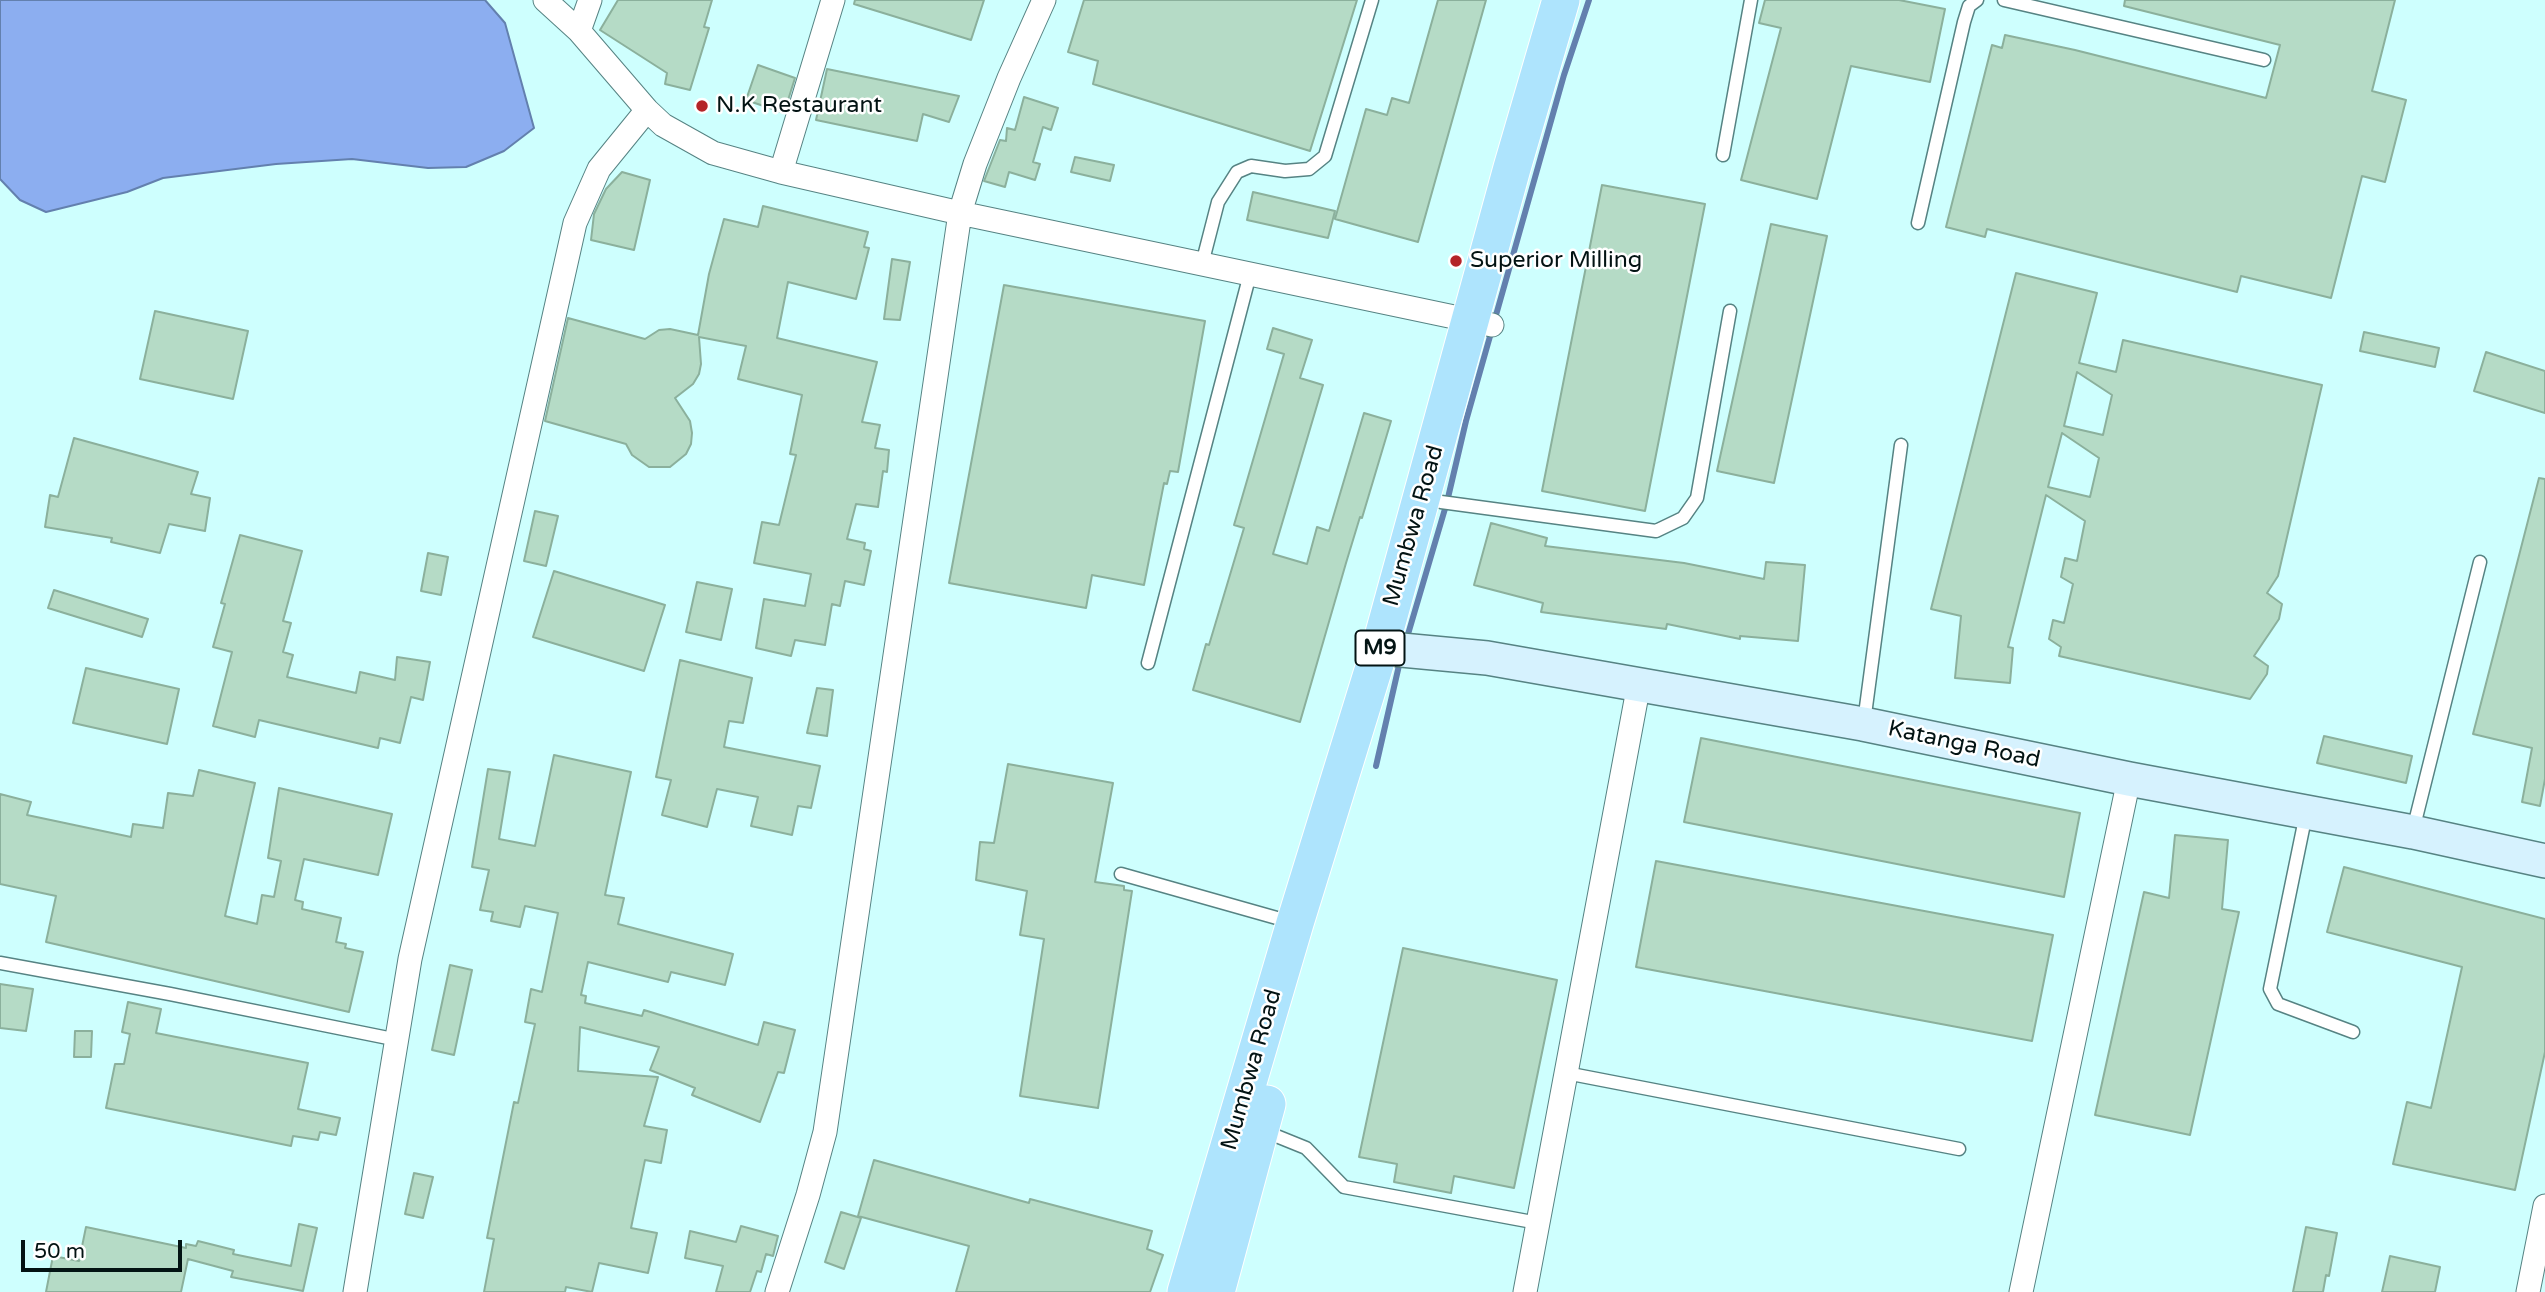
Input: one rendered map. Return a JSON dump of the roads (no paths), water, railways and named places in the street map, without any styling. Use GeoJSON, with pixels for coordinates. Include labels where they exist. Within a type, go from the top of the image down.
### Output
{"type":"FeatureCollection","features":[{"type":"Feature","properties":{"kind":"main road","name":"Mumbwa Road"},"geometry":{"type":"LineString","coordinates":[[1212,1290],[1295,923],[1441,502],[1481,322],[1561,0]]}},
{"type":"Feature","properties":{"kind":"main road","name":"Mumbwa Road"},"geometry":{"type":"LineString","coordinates":[[1212,1290],[1261,1129],[1481,322],[1584,0]]}},
{"type":"Feature","properties":{"kind":"street"},"geometry":{"type":"LineString","coordinates":[[545,0],[579,31],[663,125],[713,153],[781,172],[960,213],[1481,322]]}},
{"type":"Feature","properties":{"kind":"street"},"geometry":{"type":"LineString","coordinates":[[579,31],[590,0]]}},
{"type":"Feature","properties":{"kind":"street"},"geometry":{"type":"LineString","coordinates":[[781,172],[833,0]]}},
{"type":"Feature","properties":{"kind":"street"},"geometry":{"type":"LineString","coordinates":[[777,1292],[825,1132],[960,213],[975,164],[1044,0]]}},
{"type":"Feature","properties":{"kind":"street"},"geometry":{"type":"LineString","coordinates":[[355,1292],[413,946],[575,223],[599,169],[647,110]]}},
{"type":"Feature","properties":{"kind":"street","name":"Katanga Road"},"geometry":{"type":"LineString","coordinates":[[1390,649],[1487,658],[1863,724],[2129,779],[2413,832],[2545,861]]}},
{"type":"Feature","properties":{"kind":"street"},"geometry":{"type":"LineString","coordinates":[[1525,1292],[1639,684]]}},
{"type":"Feature","properties":{"kind":"street"},"geometry":{"type":"LineString","coordinates":[[2021,1292],[2129,779]]}},
{"type":"Feature","properties":{"kind":"street"},"geometry":{"type":"LineString","coordinates":[[2528,1292],[2545,1206]]}},
{"type":"Feature","properties":{"kind":"lane"},"geometry":{"type":"LineString","coordinates":[[1202,264],[1218,202],[1237,172],[1251,166],[1285,171],[1309,169],[1325,156],[1372,0]]}},
{"type":"Feature","properties":{"kind":"lane"},"geometry":{"type":"LineString","coordinates":[[1723,155],[1751,0]]}},
{"type":"Feature","properties":{"kind":"lane"},"geometry":{"type":"LineString","coordinates":[[1918,223],[1964,22],[1969,6],[1977,0]]}},
{"type":"Feature","properties":{"kind":"lane"},"geometry":{"type":"LineString","coordinates":[[1991,0],[2004,0],[2264,60]]}},
{"type":"Feature","properties":{"kind":"lane"},"geometry":{"type":"LineString","coordinates":[[1148,663],[1250,274]]}},
{"type":"Feature","properties":{"kind":"lane"},"geometry":{"type":"LineString","coordinates":[[1441,502],[1656,531],[1683,518],[1698,498],[1730,311]]}},
{"type":"Feature","properties":{"kind":"lane"},"geometry":{"type":"LineString","coordinates":[[1863,724],[1901,445]]}},
{"type":"Feature","properties":{"kind":"lane"},"geometry":{"type":"LineString","coordinates":[[2413,832],[2480,562]]}},
{"type":"Feature","properties":{"kind":"lane"},"geometry":{"type":"LineString","coordinates":[[2306,811],[2270,989],[2278,1004],[2353,1032]]}},
{"type":"Feature","properties":{"kind":"lane"},"geometry":{"type":"LineString","coordinates":[[1121,874],[1295,923]]}},
{"type":"Feature","properties":{"kind":"lane"},"geometry":{"type":"LineString","coordinates":[[0,963],[398,1040]]}},
{"type":"Feature","properties":{"kind":"lane"},"geometry":{"type":"LineString","coordinates":[[1566,1073],[1959,1149]]}},
{"type":"Feature","properties":{"kind":"lane"},"geometry":{"type":"LineString","coordinates":[[1261,1129],[1306,1148],[1344,1187],[1538,1223]]}},
{"type":"Feature","properties":{"kind":"water"},"geometry":{"type":"Polygon","coordinates":[[[0,0],[485,0],[505,23],[534,128],[504,151],[466,167],[428,168],[352,159],[276,164],[163,178],[127,192],[46,212],[20,200],[0,179],[0,0]]]}},
{"type":"Feature","properties":{"kind":"waterway"},"geometry":{"type":"LineString","coordinates":[[1406,641],[1447,502],[1466,421],[1564,75],[1589,0]]}},
{"type":"Feature","properties":{"kind":"waterway"},"geometry":{"type":"LineString","coordinates":[[1376,766],[1400,661]]}},
{"type":"Feature","properties":{"kind":"place","name":"N.K Restaurant"},"geometry":{"type":"Point","coordinates":[702,106]}},
{"type":"Feature","properties":{"kind":"place","name":"Superior Milling"},"geometry":{"type":"Point","coordinates":[1456,261]}}]}
